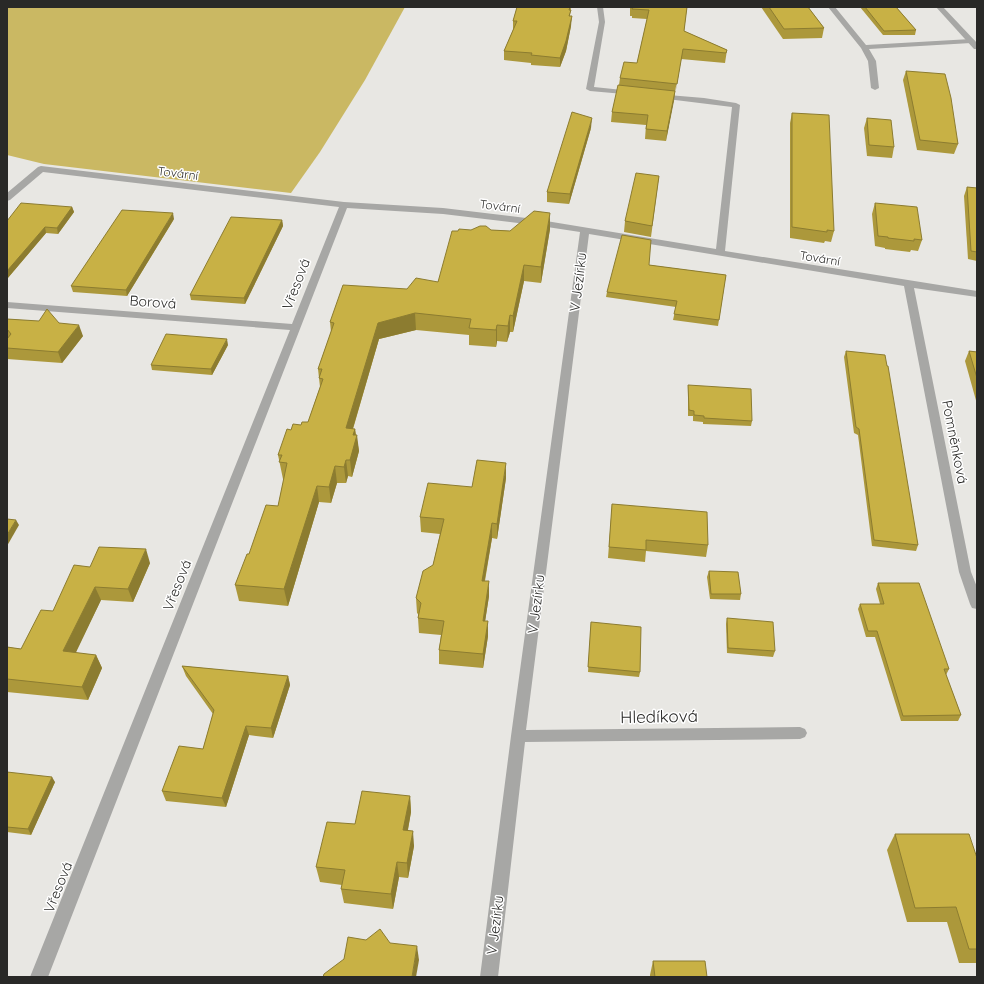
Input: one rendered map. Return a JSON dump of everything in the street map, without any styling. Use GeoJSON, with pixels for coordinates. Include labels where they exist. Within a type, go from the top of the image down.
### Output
{"type":"FeatureCollection","features":[{"type":"Feature","properties":{"kind":"street"},"geometry":{"type":"LineString","coordinates":[[600,7],[602,22],[590,89],[704,100],[736,105],[720,253]]}},
{"type":"Feature","properties":{"kind":"street"},"geometry":{"type":"LineString","coordinates":[[831,7],[864,47],[872,61],[875,88]]}},
{"type":"Feature","properties":{"kind":"street"},"geometry":{"type":"LineString","coordinates":[[939,7],[977,46]]}},
{"type":"Feature","properties":{"kind":"street"},"geometry":{"type":"LineString","coordinates":[[864,47],[971,41]]}},
{"type":"Feature","properties":{"kind":"street","name":"Tovární"},"geometry":{"type":"LineString","coordinates":[[7,198],[41,169],[344,205],[443,211],[534,222],[977,294]]}},
{"type":"Feature","properties":{"kind":"street","name":"Vřesová"},"geometry":{"type":"LineString","coordinates":[[39,977],[344,205]]}},
{"type":"Feature","properties":{"kind":"street","name":"V Jezírku"},"geometry":{"type":"LineString","coordinates":[[489,977],[518,736],[584,230]]}},
{"type":"Feature","properties":{"kind":"street","name":"Pomněnková"},"geometry":{"type":"LineString","coordinates":[[908,284],[965,572],[977,604]]}},
{"type":"Feature","properties":{"kind":"street","name":"Borová"},"geometry":{"type":"LineString","coordinates":[[7,305],[296,327]]}},
{"type":"Feature","properties":{"kind":"street","name":"Hledíková"},"geometry":{"type":"LineString","coordinates":[[518,736],[800,733]]}},
{"type":"Feature","properties":{"kind":"shaded area"},"geometry":{"type":"Polygon","coordinates":[[[7,7],[405,7],[365,80],[320,152],[291,193],[44,164],[7,155],[7,7]]]}},
{"type":"Feature","properties":{"kind":"building"},"geometry":{"type":"Polygon","coordinates":[[[517,7],[570,7],[569,10],[571,10],[569,16],[572,16],[560,58],[531,55],[532,53],[504,51],[517,21],[513,21],[517,7]]]}},
{"type":"Feature","properties":{"kind":"building"},"geometry":{"type":"Polygon","coordinates":[[[633,7],[687,7],[684,31],[727,50],[726,53],[683,49],[677,84],[620,78],[624,62],[637,63],[649,10],[632,9],[633,7]]]}},
{"type":"Feature","properties":{"kind":"building"},"geometry":{"type":"Polygon","coordinates":[[[769,7],[808,7],[824,28],[784,29],[769,7]]]}},
{"type":"Feature","properties":{"kind":"building"},"geometry":{"type":"Polygon","coordinates":[[[865,7],[896,7],[916,30],[884,31],[865,7]]]}},
{"type":"Feature","properties":{"kind":"building"},"geometry":{"type":"Polygon","coordinates":[[[906,71],[945,74],[951,98],[958,144],[920,140],[906,71]]]}},
{"type":"Feature","properties":{"kind":"building"},"geometry":{"type":"Polygon","coordinates":[[[618,85],[675,91],[667,131],[646,129],[648,115],[612,112],[618,85]]]}},
{"type":"Feature","properties":{"kind":"building"},"geometry":{"type":"Polygon","coordinates":[[[572,112],[592,118],[570,194],[547,192],[572,112]]]}},
{"type":"Feature","properties":{"kind":"building"},"geometry":{"type":"Polygon","coordinates":[[[792,113],[829,115],[834,231],[827,230],[827,232],[792,227],[792,113]]]}},
{"type":"Feature","properties":{"kind":"building"},"geometry":{"type":"Polygon","coordinates":[[[867,118],[891,120],[894,147],[869,145],[867,118]]]}},
{"type":"Feature","properties":{"kind":"building"},"geometry":{"type":"Polygon","coordinates":[[[636,173],[659,176],[652,226],[625,221],[636,173]]]}},
{"type":"Feature","properties":{"kind":"building"},"geometry":{"type":"Polygon","coordinates":[[[967,187],[977,188],[977,252],[971,251],[967,187]]]}},
{"type":"Feature","properties":{"kind":"building"},"geometry":{"type":"Polygon","coordinates":[[[21,203],[72,207],[57,228],[45,227],[7,271],[7,221],[21,203]]]}},
{"type":"Feature","properties":{"kind":"building"},"geometry":{"type":"Polygon","coordinates":[[[875,203],[917,207],[922,240],[914,239],[914,241],[878,236],[875,203]]]}},
{"type":"Feature","properties":{"kind":"building"},"geometry":{"type":"Polygon","coordinates":[[[122,210],[173,213],[126,290],[71,286],[122,210]]]}},
{"type":"Feature","properties":{"kind":"building"},"geometry":{"type":"Polygon","coordinates":[[[534,211],[550,213],[541,267],[524,265],[513,316],[510,315],[508,326],[497,325],[496,330],[469,328],[471,319],[415,313],[378,323],[346,428],[355,429],[353,435],[357,435],[350,460],[346,460],[344,467],[335,466],[329,487],[317,486],[284,589],[235,585],[247,554],[249,554],[266,505],[278,506],[287,463],[279,462],[282,455],[278,455],[287,429],[291,430],[293,424],[301,425],[302,422],[308,422],[323,379],[319,378],[322,369],[318,369],[334,323],[330,322],[343,285],[407,289],[416,278],[438,282],[452,231],[458,231],[459,229],[471,230],[480,226],[486,226],[491,230],[510,231],[534,211]]]}},
{"type":"Feature","properties":{"kind":"building"},"geometry":{"type":"Polygon","coordinates":[[[231,217],[282,220],[244,298],[190,295],[231,217]]]}},
{"type":"Feature","properties":{"kind":"building"},"geometry":{"type":"Polygon","coordinates":[[[622,235],[651,240],[649,265],[726,275],[719,320],[674,314],[677,301],[607,292],[622,235]]]}},
{"type":"Feature","properties":{"kind":"building"},"geometry":{"type":"Polygon","coordinates":[[[47,309],[59,323],[79,325],[58,352],[7,348],[7,339],[11,334],[7,329],[7,319],[39,321],[47,309]]]}},
{"type":"Feature","properties":{"kind":"building"},"geometry":{"type":"Polygon","coordinates":[[[166,334],[227,339],[211,369],[151,365],[166,334]]]}},
{"type":"Feature","properties":{"kind":"building"},"geometry":{"type":"Polygon","coordinates":[[[846,351],[885,355],[918,545],[874,540],[859,429],[856,427],[846,351]]]}},
{"type":"Feature","properties":{"kind":"building"},"geometry":{"type":"Polygon","coordinates":[[[969,351],[977,352],[977,378],[969,351]]]}},
{"type":"Feature","properties":{"kind":"building"},"geometry":{"type":"Polygon","coordinates":[[[688,385],[751,389],[752,421],[704,418],[704,416],[694,415],[694,411],[689,410],[688,385]]]}},
{"type":"Feature","properties":{"kind":"building"},"geometry":{"type":"Polygon","coordinates":[[[477,460],[506,463],[497,524],[492,523],[482,581],[489,581],[483,621],[488,621],[483,654],[439,650],[444,621],[418,618],[421,603],[416,598],[423,571],[433,565],[444,519],[420,517],[428,483],[472,487],[477,460]]]}},
{"type":"Feature","properties":{"kind":"building"},"geometry":{"type":"Polygon","coordinates":[[[612,504],[707,512],[708,545],[646,540],[646,550],[609,547],[612,504]]]}},
{"type":"Feature","properties":{"kind":"building"},"geometry":{"type":"Polygon","coordinates":[[[7,519],[16,520],[7,535],[7,519]]]}},
{"type":"Feature","properties":{"kind":"building"},"geometry":{"type":"Polygon","coordinates":[[[99,547],[146,549],[128,589],[95,587],[63,651],[96,655],[82,687],[7,679],[7,647],[21,649],[41,610],[53,611],[74,565],[90,567],[99,547]]]}},
{"type":"Feature","properties":{"kind":"building"},"geometry":{"type":"Polygon","coordinates":[[[709,571],[738,572],[741,594],[711,594],[709,571]]]}},
{"type":"Feature","properties":{"kind":"building"},"geometry":{"type":"Polygon","coordinates":[[[878,583],[919,583],[949,669],[944,669],[961,715],[903,716],[877,631],[868,631],[860,604],[884,604],[878,583]]]}},
{"type":"Feature","properties":{"kind":"building"},"geometry":{"type":"Polygon","coordinates":[[[727,618],[773,622],[775,651],[728,648],[727,618]]]}},
{"type":"Feature","properties":{"kind":"building"},"geometry":{"type":"Polygon","coordinates":[[[591,622],[641,627],[640,672],[588,667],[591,622]]]}},
{"type":"Feature","properties":{"kind":"building"},"geometry":{"type":"Polygon","coordinates":[[[182,666],[288,676],[271,728],[246,726],[222,798],[162,791],[179,746],[203,749],[214,710],[182,666]]]}},
{"type":"Feature","properties":{"kind":"building"},"geometry":{"type":"Polygon","coordinates":[[[7,772],[52,777],[28,829],[7,827],[7,772]]]}},
{"type":"Feature","properties":{"kind":"building"},"geometry":{"type":"Polygon","coordinates":[[[362,791],[410,796],[403,830],[413,831],[407,863],[397,862],[391,894],[341,889],[345,870],[316,867],[327,822],[355,824],[362,791]]]}},
{"type":"Feature","properties":{"kind":"building"},"geometry":{"type":"Polygon","coordinates":[[[895,834],[969,834],[977,858],[977,949],[969,949],[956,907],[915,908],[895,834]]]}},
{"type":"Feature","properties":{"kind":"building"},"geometry":{"type":"Polygon","coordinates":[[[380,929],[390,943],[417,946],[412,977],[323,977],[324,974],[344,959],[348,937],[366,940],[380,929]]]}},
{"type":"Feature","properties":{"kind":"building"},"geometry":{"type":"Polygon","coordinates":[[[653,961],[705,961],[707,977],[655,977],[653,961]]]}}]}
